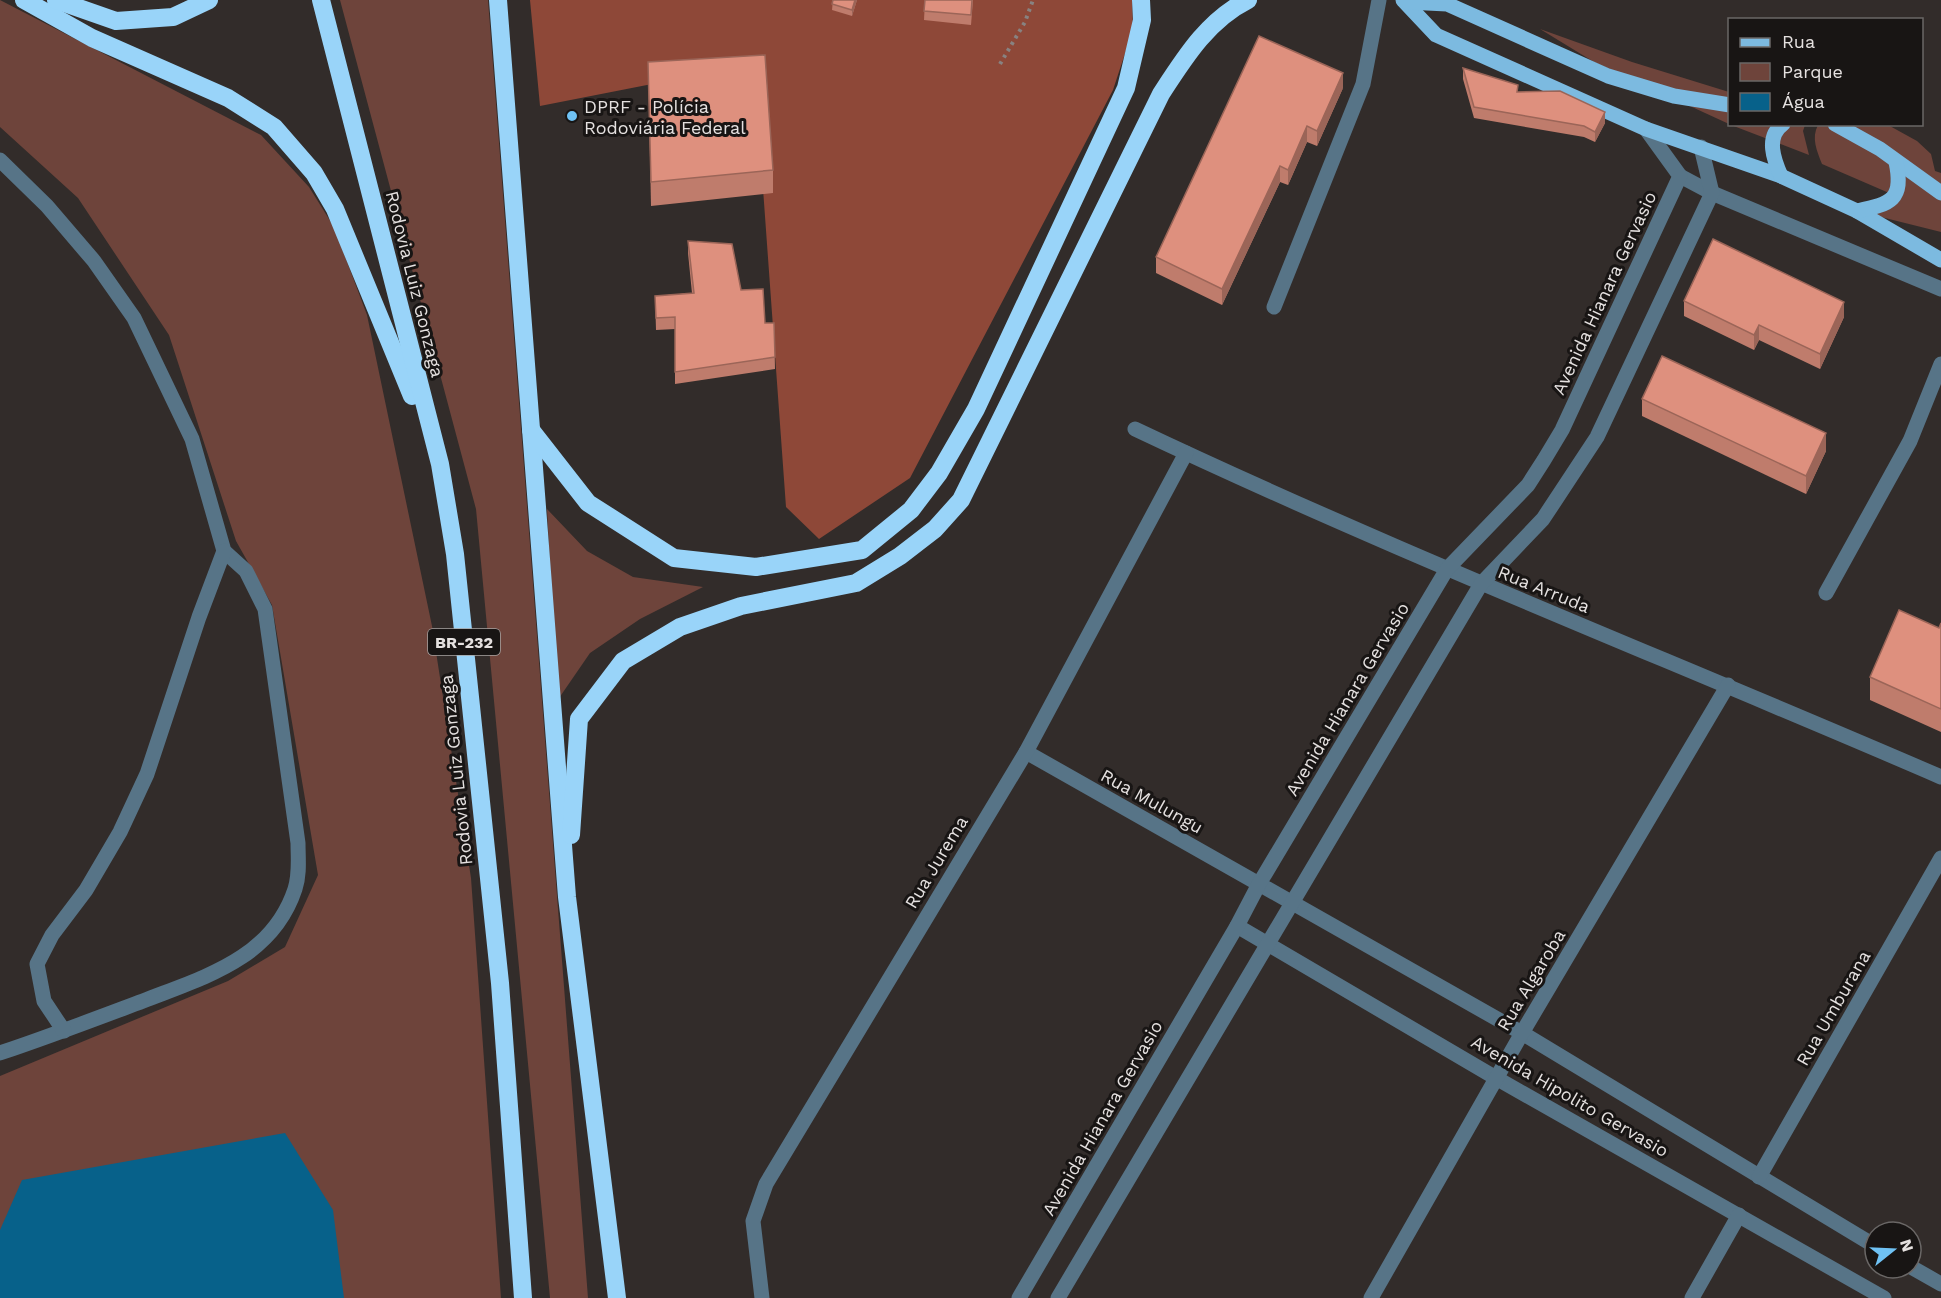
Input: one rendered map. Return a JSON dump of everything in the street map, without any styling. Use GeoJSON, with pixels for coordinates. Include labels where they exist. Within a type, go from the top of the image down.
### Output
{"type":"FeatureCollection","features":[{"type":"Feature","properties":{"kind":"highway"},"geometry":{"type":"LineString","coordinates":[[24,0],[92,38],[228,98],[274,127],[314,173],[335,208],[440,464]]}},
{"type":"Feature","properties":{"kind":"highway"},"geometry":{"type":"LineString","coordinates":[[56,0],[116,21],[128,21],[173,17],[209,0]]}},
{"type":"Feature","properties":{"kind":"highway","name":"Rodovia Luiz Gonzaga"},"geometry":{"type":"LineString","coordinates":[[321,0],[440,464],[455,554],[499,971],[524,1298]]}},
{"type":"Feature","properties":{"kind":"highway"},"geometry":{"type":"LineString","coordinates":[[498,0],[567,897],[617,1298]]}},
{"type":"Feature","properties":{"kind":"highway"},"geometry":{"type":"LineString","coordinates":[[531,430],[588,502],[674,558],[756,567],[862,550],[911,510],[939,473],[976,409],[1126,88],[1142,20],[1141,0]]}},
{"type":"Feature","properties":{"kind":"highway"},"geometry":{"type":"LineString","coordinates":[[567,897],[579,719],[623,661],[680,627],[741,606],[855,583],[900,556],[935,529],[961,500],[1161,94],[1194,45],[1230,9],[1248,0]]}},
{"type":"Feature","properties":{"kind":"main road"},"geometry":{"type":"LineString","coordinates":[[1405,1],[1446,2],[1608,76],[1674,96],[1728,105]]}},
{"type":"Feature","properties":{"kind":"main road"},"geometry":{"type":"LineString","coordinates":[[1405,1],[1436,35],[1646,129],[1781,176],[1857,211],[1940,260]]}},
{"type":"Feature","properties":{"kind":"main road"},"geometry":{"type":"LineString","coordinates":[[1781,176],[1773,159],[1772,142],[1782,126]]}},
{"type":"Feature","properties":{"kind":"main road"},"geometry":{"type":"LineString","coordinates":[[1839,126],[1880,149],[1941,193]]}},
{"type":"Feature","properties":{"kind":"main road"},"geometry":{"type":"LineString","coordinates":[[1857,211],[1883,206],[1895,197],[1900,182],[1896,162]]}},
{"type":"Feature","properties":{"kind":"street"},"geometry":{"type":"LineString","coordinates":[[1274,307],[1363,84],[1378,0]]}},
{"type":"Feature","properties":{"kind":"street"},"geometry":{"type":"LineString","coordinates":[[1646,129],[1680,176],[1712,193],[1941,289]]}},
{"type":"Feature","properties":{"kind":"street"},"geometry":{"type":"LineString","coordinates":[[1058,1298],[1294,904],[1481,584],[1543,519],[1597,437],[1712,193],[1701,147]]}},
{"type":"Feature","properties":{"kind":"street"},"geometry":{"type":"LineString","coordinates":[[0,160],[47,206],[86,251],[134,318],[192,439],[224,551],[246,571],[265,609],[298,843],[296,888],[269,934],[258,946],[226,969],[0,1053]]}},
{"type":"Feature","properties":{"kind":"street","name":"Avenida Hianara Gervasio"},"geometry":{"type":"LineString","coordinates":[[1019,1298],[1237,926],[1258,884],[1448,568],[1528,485],[1562,430],[1680,176]]}},
{"type":"Feature","properties":{"kind":"street"},"geometry":{"type":"LineString","coordinates":[[1826,593],[1910,441],[1941,364]]}},
{"type":"Feature","properties":{"kind":"street","name":"Rua Arruda"},"geometry":{"type":"LineString","coordinates":[[1135,429],[1481,584],[1728,685],[1941,777]]}},
{"type":"Feature","properties":{"kind":"street","name":"Rua Jurema"},"geometry":{"type":"LineString","coordinates":[[762,1298],[753,1221],[765,1184],[1026,752],[1186,453]]}},
{"type":"Feature","properties":{"kind":"street"},"geometry":{"type":"LineString","coordinates":[[64,1031],[44,1000],[37,964],[52,934],[86,890],[120,832],[147,774],[199,616],[224,551]]}},
{"type":"Feature","properties":{"kind":"street","name":"Rua Algaroba"},"geometry":{"type":"LineString","coordinates":[[1371,1298],[1522,1033],[1728,685]]}},
{"type":"Feature","properties":{"kind":"street","name":"Rua Mulungu"},"geometry":{"type":"LineString","coordinates":[[1026,752],[1522,1033],[1863,1238]]}},
{"type":"Feature","properties":{"kind":"street","name":"Rua Umburana"},"geometry":{"type":"LineString","coordinates":[[1759,1177],[1941,858]]}},
{"type":"Feature","properties":{"kind":"street","name":"Avenida Hipolito Gervasio"},"geometry":{"type":"LineString","coordinates":[[1237,926],[1496,1078],[1884,1298]]}},
{"type":"Feature","properties":{"kind":"street"},"geometry":{"type":"LineString","coordinates":[[1692,1298],[1739,1215]]}},
{"type":"Feature","properties":{"kind":"street"},"geometry":{"type":"LineString","coordinates":[[1923,1274],[1941,1284]]}},
{"type":"Feature","properties":{"kind":"path"},"geometry":{"type":"LineString","coordinates":[[1000,64],[1025,22],[1033,0]]}},
{"type":"Feature","properties":{"kind":"green space"},"geometry":{"type":"Polygon","coordinates":[[[0,0],[261,135],[309,187],[334,227],[367,315],[432,626],[471,878],[501,1298],[0,1298],[0,1076],[228,981],[285,947],[318,875],[272,605],[236,541],[169,335],[78,198],[0,127],[0,0]]]}},
{"type":"Feature","properties":{"kind":"green space"},"geometry":{"type":"Polygon","coordinates":[[[340,0],[488,0],[588,1298],[550,1298],[476,509],[340,0]]]}},
{"type":"Feature","properties":{"kind":"green space"},"geometry":{"type":"Polygon","coordinates":[[[1540,29],[1632,62],[1728,92],[1728,124],[1594,62],[1540,29]]]}},
{"type":"Feature","properties":{"kind":"green space"},"geometry":{"type":"Polygon","coordinates":[[[1734,126],[1805,126],[1803,131],[1809,155],[1734,126]]]}},
{"type":"Feature","properties":{"kind":"green space"},"geometry":{"type":"Polygon","coordinates":[[[1818,126],[1890,126],[1917,141],[1931,154],[1935,171],[1941,173],[1941,232],[1857,211],[1896,196],[1822,164],[1815,140],[1818,126]]]}},
{"type":"Feature","properties":{"kind":"green space"},"geometry":{"type":"Polygon","coordinates":[[[547,509],[587,551],[633,577],[703,587],[640,619],[590,653],[557,701],[547,509]]]}},
{"type":"Feature","properties":{"kind":"shaded area"},"geometry":{"type":"Polygon","coordinates":[[[530,0],[1132,0],[1133,29],[1113,90],[910,478],[819,539],[786,507],[754,64],[540,106],[530,0]]]}},
{"type":"Feature","properties":{"kind":"water"},"geometry":{"type":"Polygon","coordinates":[[[285,1133],[333,1210],[344,1298],[0,1298],[0,1230],[22,1180],[285,1133]]]}},
{"type":"Feature","properties":{"kind":"building"},"geometry":{"type":"Polygon","coordinates":[[[833,0],[855,0],[852,10],[832,4],[833,0]]]}},
{"type":"Feature","properties":{"kind":"building"},"geometry":{"type":"Polygon","coordinates":[[[925,0],[972,0],[971,15],[924,11],[925,0]]]}},
{"type":"Feature","properties":{"kind":"building"},"geometry":{"type":"Polygon","coordinates":[[[1259,36],[1343,73],[1317,131],[1307,126],[1288,170],[1280,166],[1222,289],[1156,257],[1259,36]]]}},
{"type":"Feature","properties":{"kind":"building"},"geometry":{"type":"Polygon","coordinates":[[[765,55],[773,170],[651,182],[648,62],[765,55]]]}},
{"type":"Feature","properties":{"kind":"building"},"geometry":{"type":"Polygon","coordinates":[[[1463,68],[1518,85],[1517,92],[1560,91],[1605,112],[1595,132],[1584,126],[1474,107],[1463,68]]]}},
{"type":"Feature","properties":{"kind":"building"},"geometry":{"type":"Polygon","coordinates":[[[1713,239],[1844,302],[1820,354],[1759,325],[1754,335],[1684,301],[1713,239]]]}},
{"type":"Feature","properties":{"kind":"building"},"geometry":{"type":"Polygon","coordinates":[[[688,241],[732,244],[741,290],[763,289],[765,323],[774,323],[775,357],[675,372],[675,317],[656,318],[655,296],[694,293],[688,241]]]}},
{"type":"Feature","properties":{"kind":"building"},"geometry":{"type":"Polygon","coordinates":[[[1662,356],[1826,433],[1806,476],[1642,399],[1662,356]]]}},
{"type":"Feature","properties":{"kind":"building"},"geometry":{"type":"Polygon","coordinates":[[[1899,610],[1939,628],[1941,623],[1941,709],[1870,677],[1899,610]]]}},
{"type":"Feature","properties":{"kind":"place","name":"DPRF - Polícia Rodoviária Federal"},"geometry":{"type":"Point","coordinates":[572,116]}}]}
